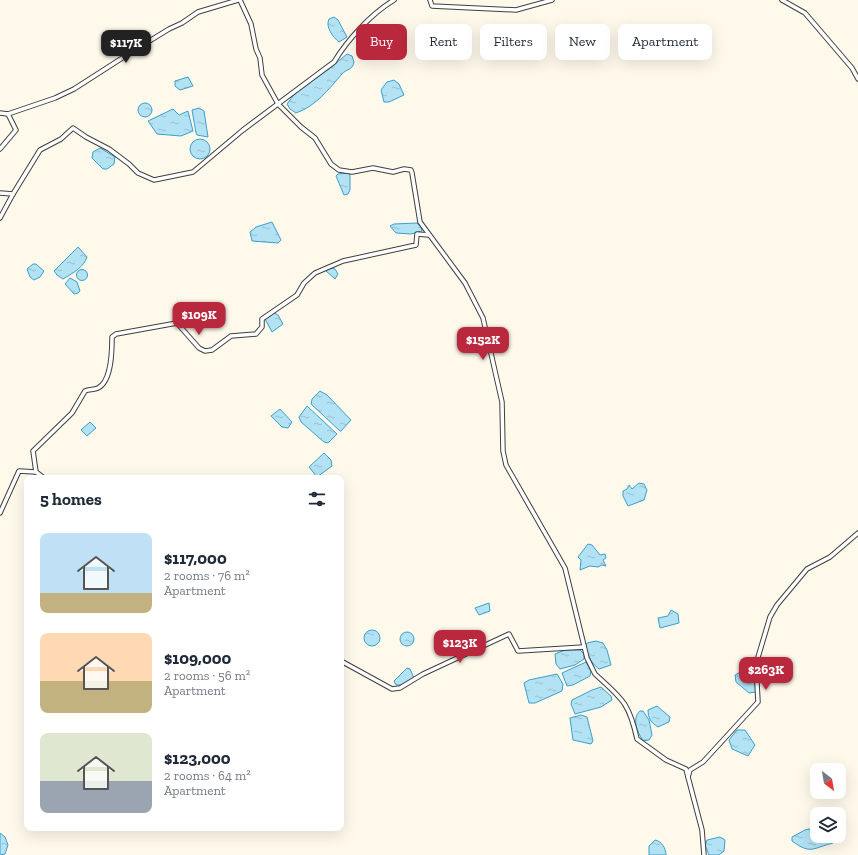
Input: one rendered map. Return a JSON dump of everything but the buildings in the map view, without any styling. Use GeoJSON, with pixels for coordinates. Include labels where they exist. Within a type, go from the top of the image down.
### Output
{"type":"FeatureCollection","features":[{"type":"Feature","properties":{"kind":"street"},"geometry":{"type":"LineString","coordinates":[[0,113],[8,114],[55,98],[74,89],[198,12],[239,0],[251,24],[256,49],[260,58],[262,75],[278,104],[301,127],[315,138],[331,164],[338,170],[352,172],[373,168],[393,172],[404,169],[411,170],[420,222],[465,283],[483,318],[502,402],[502,451],[506,465],[565,568],[584,647],[595,674],[623,700],[629,709],[637,739],[666,760],[686,769],[702,830],[704,855]]}},
{"type":"Feature","properties":{"kind":"street"},"geometry":{"type":"LineString","coordinates":[[0,218],[40,150],[61,139],[73,128],[86,137],[109,149],[138,173],[154,180],[193,172],[243,130],[334,62],[340,52],[380,8],[394,0]]}},
{"type":"Feature","properties":{"kind":"street"},"geometry":{"type":"LineString","coordinates":[[430,0],[432,6],[516,10],[552,0]]}},
{"type":"Feature","properties":{"kind":"street"},"geometry":{"type":"LineString","coordinates":[[782,0],[805,13],[830,40],[857,76]]}},
{"type":"Feature","properties":{"kind":"street"},"geometry":{"type":"LineString","coordinates":[[0,149],[16,130],[8,114]]}},
{"type":"Feature","properties":{"kind":"street"},"geometry":{"type":"LineString","coordinates":[[0,193],[13,194]]}},
{"type":"Feature","properties":{"kind":"street"},"geometry":{"type":"LineString","coordinates":[[36,472],[33,451],[72,412],[85,391],[96,389],[102,384],[110,367],[112,337],[116,334],[177,323],[199,348],[205,351],[212,350],[228,336],[256,334],[262,327],[262,319],[297,295],[304,283],[315,273],[343,261],[416,245],[417,234],[429,234]]}},
{"type":"Feature","properties":{"kind":"street"},"geometry":{"type":"LineString","coordinates":[[0,513],[19,471],[36,472],[40,475]]}},
{"type":"Feature","properties":{"kind":"street"},"geometry":{"type":"LineString","coordinates":[[688,777],[690,770],[703,762],[758,702],[756,664],[770,617],[777,604],[808,569],[830,557],[858,533]]}},
{"type":"Feature","properties":{"kind":"street"},"geometry":{"type":"LineString","coordinates":[[344,663],[392,689],[400,688],[435,668],[509,634],[514,640],[518,651],[584,647]]}},
{"type":"Feature","properties":{"kind":"water"},"geometry":{"type":"Polygon","coordinates":[[[334,17],[338,20],[347,37],[339,42],[332,35],[328,25],[329,19],[334,17]]]}},
{"type":"Feature","properties":{"kind":"water"},"geometry":{"type":"Polygon","coordinates":[[[347,54],[352,56],[354,62],[352,67],[344,72],[327,92],[316,102],[303,110],[296,113],[290,109],[287,104],[296,92],[329,69],[347,54]]]}},
{"type":"Feature","properties":{"kind":"water"},"geometry":{"type":"Polygon","coordinates":[[[188,77],[193,86],[180,90],[175,86],[175,81],[188,77]]]}},
{"type":"Feature","properties":{"kind":"water"},"geometry":{"type":"Polygon","coordinates":[[[394,80],[399,84],[404,95],[389,102],[384,102],[381,90],[387,82],[394,80]]]}},
{"type":"Feature","properties":{"kind":"water"},"geometry":{"type":"Polygon","coordinates":[[[142,103],[148,103],[152,107],[152,113],[148,117],[142,117],[138,113],[138,107],[142,103]]]}},
{"type":"Feature","properties":{"kind":"water"},"geometry":{"type":"Polygon","coordinates":[[[199,108],[204,111],[208,137],[197,135],[196,133],[192,110],[199,108]]]}},
{"type":"Feature","properties":{"kind":"water"},"geometry":{"type":"Polygon","coordinates":[[[173,109],[179,115],[188,111],[193,131],[181,136],[157,134],[148,121],[173,109]]]}},
{"type":"Feature","properties":{"kind":"water"},"geometry":{"type":"Polygon","coordinates":[[[200,139],[207,142],[210,149],[207,156],[200,159],[193,156],[190,149],[193,142],[200,139]]]}},
{"type":"Feature","properties":{"kind":"water"},"geometry":{"type":"Polygon","coordinates":[[[100,148],[115,157],[114,164],[107,169],[103,169],[92,158],[93,152],[100,148]]]}},
{"type":"Feature","properties":{"kind":"water"},"geometry":{"type":"Polygon","coordinates":[[[348,173],[350,175],[350,190],[348,194],[344,195],[336,176],[338,174],[348,173]]]}},
{"type":"Feature","properties":{"kind":"water"},"geometry":{"type":"Polygon","coordinates":[[[272,222],[281,240],[278,243],[252,241],[250,232],[256,227],[272,222]]]}},
{"type":"Feature","properties":{"kind":"water"},"geometry":{"type":"Polygon","coordinates":[[[417,223],[421,227],[422,231],[411,234],[396,233],[390,226],[394,224],[417,223]]]}},
{"type":"Feature","properties":{"kind":"water"},"geometry":{"type":"Polygon","coordinates":[[[78,247],[87,257],[86,261],[78,270],[63,279],[54,271],[78,247]]]}},
{"type":"Feature","properties":{"kind":"water"},"geometry":{"type":"Polygon","coordinates":[[[33,264],[36,264],[44,271],[40,277],[34,280],[30,277],[27,269],[33,264]]]}},
{"type":"Feature","properties":{"kind":"water"},"geometry":{"type":"Polygon","coordinates":[[[330,268],[335,269],[338,274],[335,279],[326,271],[330,268]]]}},
{"type":"Feature","properties":{"kind":"water"},"geometry":{"type":"Polygon","coordinates":[[[80,270],[84,270],[86,271],[86,279],[80,280],[77,277],[77,273],[80,270]]]}},
{"type":"Feature","properties":{"kind":"water"},"geometry":{"type":"Polygon","coordinates":[[[70,278],[77,282],[80,291],[78,293],[74,294],[65,284],[70,278]]]}},
{"type":"Feature","properties":{"kind":"water"},"geometry":{"type":"Polygon","coordinates":[[[274,313],[278,315],[283,324],[272,332],[265,319],[274,313]]]}},
{"type":"Feature","properties":{"kind":"water"},"geometry":{"type":"Polygon","coordinates":[[[320,391],[327,395],[351,420],[341,431],[311,404],[312,399],[320,391]]]}},
{"type":"Feature","properties":{"kind":"water"},"geometry":{"type":"Polygon","coordinates":[[[307,406],[337,434],[328,443],[324,442],[301,422],[299,417],[307,406]]]}},
{"type":"Feature","properties":{"kind":"water"},"geometry":{"type":"Polygon","coordinates":[[[280,409],[292,422],[288,428],[282,427],[271,416],[280,409]]]}},
{"type":"Feature","properties":{"kind":"water"},"geometry":{"type":"Polygon","coordinates":[[[90,422],[96,428],[87,436],[81,430],[90,422]]]}},
{"type":"Feature","properties":{"kind":"water"},"geometry":{"type":"Polygon","coordinates":[[[324,453],[331,460],[332,466],[320,475],[315,475],[309,467],[324,453]]]}},
{"type":"Feature","properties":{"kind":"water"},"geometry":{"type":"Polygon","coordinates":[[[639,483],[644,484],[647,490],[644,500],[628,506],[623,496],[623,491],[627,489],[629,485],[632,489],[639,483]]]}},
{"type":"Feature","properties":{"kind":"water"},"geometry":{"type":"Polygon","coordinates":[[[588,544],[592,545],[600,555],[605,554],[606,558],[603,560],[606,566],[590,566],[580,570],[581,560],[578,557],[588,544]]]}},
{"type":"Feature","properties":{"kind":"water"},"geometry":{"type":"Polygon","coordinates":[[[489,603],[490,611],[479,615],[475,608],[489,603]]]}},
{"type":"Feature","properties":{"kind":"water"},"geometry":{"type":"Polygon","coordinates":[[[671,610],[678,614],[679,623],[660,628],[658,618],[668,616],[671,610]]]}},
{"type":"Feature","properties":{"kind":"water"},"geometry":{"type":"Polygon","coordinates":[[[372,630],[379,635],[380,638],[375,645],[372,646],[365,641],[364,638],[369,631],[372,630]]]}},
{"type":"Feature","properties":{"kind":"water"},"geometry":{"type":"Polygon","coordinates":[[[404,632],[410,632],[414,636],[414,642],[410,646],[404,646],[400,642],[400,636],[404,632]]]}},
{"type":"Feature","properties":{"kind":"water"},"geometry":{"type":"Polygon","coordinates":[[[596,641],[603,643],[607,650],[611,665],[599,669],[590,659],[585,646],[587,643],[596,641]]]}},
{"type":"Feature","properties":{"kind":"water"},"geometry":{"type":"Polygon","coordinates":[[[565,650],[580,650],[584,654],[584,659],[575,665],[560,669],[556,664],[555,654],[565,650]]]}},
{"type":"Feature","properties":{"kind":"water"},"geometry":{"type":"Polygon","coordinates":[[[586,662],[591,671],[590,676],[573,685],[567,686],[562,673],[586,662]]]}},
{"type":"Feature","properties":{"kind":"water"},"geometry":{"type":"Polygon","coordinates":[[[750,667],[754,674],[756,692],[749,693],[736,682],[735,675],[750,667]]]}},
{"type":"Feature","properties":{"kind":"water"},"geometry":{"type":"Polygon","coordinates":[[[407,668],[410,669],[414,678],[402,685],[396,685],[394,681],[407,668]]]}},
{"type":"Feature","properties":{"kind":"water"},"geometry":{"type":"Polygon","coordinates":[[[557,674],[563,684],[562,691],[535,703],[529,703],[524,683],[529,680],[557,674]]]}},
{"type":"Feature","properties":{"kind":"water"},"geometry":{"type":"Polygon","coordinates":[[[601,687],[611,696],[612,700],[601,707],[575,714],[571,704],[572,700],[601,687]]]}},
{"type":"Feature","properties":{"kind":"water"},"geometry":{"type":"Polygon","coordinates":[[[657,706],[670,717],[669,722],[658,727],[650,720],[648,710],[657,706]]]}},
{"type":"Feature","properties":{"kind":"water"},"geometry":{"type":"Polygon","coordinates":[[[640,711],[643,711],[649,720],[652,735],[649,740],[643,741],[637,730],[636,718],[640,711]]]}},
{"type":"Feature","properties":{"kind":"water"},"geometry":{"type":"Polygon","coordinates":[[[581,715],[587,717],[593,741],[591,744],[573,740],[570,718],[581,715]]]}},
{"type":"Feature","properties":{"kind":"water"},"geometry":{"type":"Polygon","coordinates":[[[737,730],[745,730],[755,745],[748,756],[732,749],[729,740],[737,730]]]}},
{"type":"Feature","properties":{"kind":"water"},"geometry":{"type":"Polygon","coordinates":[[[810,829],[810,843],[833,843],[808,849],[792,841],[792,837],[810,829]]]}},
{"type":"Feature","properties":{"kind":"water"},"geometry":{"type":"Polygon","coordinates":[[[0,833],[5,837],[8,845],[5,854],[0,855],[0,833]]]}},
{"type":"Feature","properties":{"kind":"water"},"geometry":{"type":"Polygon","coordinates":[[[720,837],[725,840],[724,851],[719,855],[709,855],[705,845],[707,840],[720,837]]]}},
{"type":"Feature","properties":{"kind":"water"},"geometry":{"type":"Polygon","coordinates":[[[655,840],[660,842],[663,846],[666,855],[649,855],[649,846],[655,840]]]}}]}
